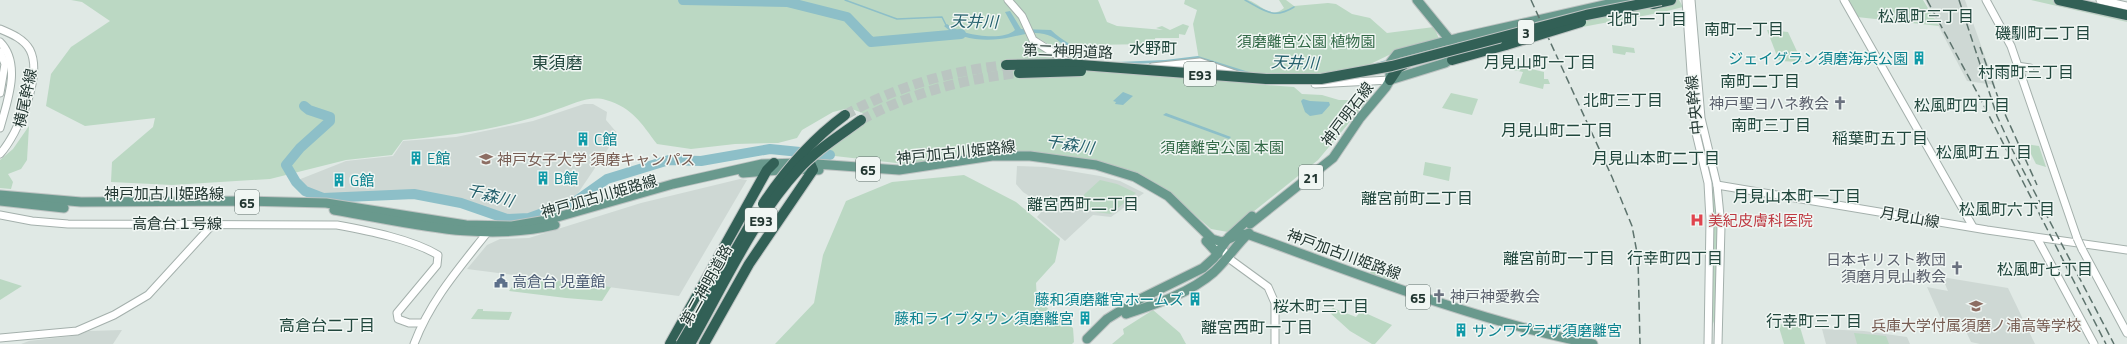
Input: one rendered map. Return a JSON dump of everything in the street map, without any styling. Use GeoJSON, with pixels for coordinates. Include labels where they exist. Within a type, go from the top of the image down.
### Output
{"type":"FeatureCollection","features":[{"type":"Feature","properties":{"kind":"highway","name":"3"},"geometry":{"type":"LineString","coordinates":[[1393,64],[1537,29],[1600,11],[1660,0]]}},
{"type":"Feature","properties":{"kind":"highway","name":"3"},"geometry":{"type":"LineString","coordinates":[[1393,64],[1516,39],[1601,14],[1671,0]]}},
{"type":"Feature","properties":{"kind":"highway"},"geometry":{"type":"LineString","coordinates":[[2059,0],[2127,13]]}},
{"type":"Feature","properties":{"kind":"highway"},"geometry":{"type":"LineString","coordinates":[[2069,0],[2127,13]]}},
{"type":"Feature","properties":{"kind":"highway"},"geometry":{"type":"LineString","coordinates":[[1452,60],[1568,27],[1601,14]]}},
{"type":"Feature","properties":{"kind":"highway"},"geometry":{"type":"LineString","coordinates":[[1390,80],[1398,68],[1413,58],[1537,29]]}},
{"type":"Feature","properties":{"kind":"highway","name":"第二神明道路"},"geometry":{"type":"LineString","coordinates":[[1006,65],[1086,65],[1295,80],[1336,77],[1393,64]]}},
{"type":"Feature","properties":{"kind":"highway","name":"第二神明道路"},"geometry":{"type":"LineString","coordinates":[[1019,73],[1101,71],[1298,84],[1340,81],[1393,64]]}},
{"type":"Feature","properties":{"kind":"highway","name":"第二神明道路"},"geometry":{"type":"LineString","coordinates":[[681,344],[743,236],[780,179],[806,147],[845,116]]}},
{"type":"Feature","properties":{"kind":"highway","name":"第二神明道路"},"geometry":{"type":"LineString","coordinates":[[690,344],[757,226],[778,193],[798,170],[816,153],[861,120]]}},
{"type":"Feature","properties":{"kind":"highway"},"geometry":{"type":"LineString","coordinates":[[670,344],[770,166]]}},
{"type":"Feature","properties":{"kind":"highway"},"geometry":{"type":"LineString","coordinates":[[704,344],[749,264],[811,166]]}},
{"type":"Feature","properties":{"kind":"main road"},"geometry":{"type":"LineString","coordinates":[[1417,0],[1453,43],[1456,56],[1452,60]]}},
{"type":"Feature","properties":{"kind":"main road"},"geometry":{"type":"LineString","coordinates":[[1393,64],[1397,54],[1453,43],[1626,0]]}},
{"type":"Feature","properties":{"kind":"main road","name":"神戸明石線"},"geometry":{"type":"LineString","coordinates":[[1360,118],[1390,80],[1405,73],[1452,60]]}},
{"type":"Feature","properties":{"kind":"main road","name":"神戸明石線"},"geometry":{"type":"LineString","coordinates":[[1390,80],[1393,64]]}},
{"type":"Feature","properties":{"kind":"main road"},"geometry":{"type":"LineString","coordinates":[[1084,342],[1107,319],[1136,301],[1194,273],[1225,254],[1249,229],[1336,160],[1353,135],[1360,118]]}},
{"type":"Feature","properties":{"kind":"main road"},"geometry":{"type":"LineString","coordinates":[[1126,314],[1189,288],[1214,272],[1248,219],[1321,162],[1360,118]]}},
{"type":"Feature","properties":{"kind":"main road","name":"神戸加古川姫路線"},"geometry":{"type":"LineString","coordinates":[[0,201],[75,209],[322,209],[366,214],[465,232],[489,231],[513,233],[541,228],[625,203],[770,166],[811,166],[903,170],[931,167],[982,157],[1014,155],[1038,156],[1086,164],[1124,173],[1151,184],[1173,201],[1209,240],[1225,254]]}},
{"type":"Feature","properties":{"kind":"main road","name":"神戸加古川姫路線"},"geometry":{"type":"LineString","coordinates":[[0,195],[74,203],[259,201],[325,203],[380,210],[466,225],[489,231]]}},
{"type":"Feature","properties":{"kind":"main road"},"geometry":{"type":"LineString","coordinates":[[1225,254],[1238,235],[1249,229]]}},
{"type":"Feature","properties":{"kind":"main road","name":"神戸加古川姫路線"},"geometry":{"type":"LineString","coordinates":[[1249,229],[1453,309],[1509,325],[1593,344]]}},
{"type":"Feature","properties":{"kind":"main road"},"geometry":{"type":"LineString","coordinates":[[1209,240],[1219,242],[1225,254]]}},
{"type":"Feature","properties":{"kind":"main road"},"geometry":{"type":"LineString","coordinates":[[1084,342],[1126,314],[1204,273]]}},
{"type":"Feature","properties":{"kind":"street"},"geometry":{"type":"LineString","coordinates":[[1008,0],[1022,16],[1033,40],[1080,69],[1098,70],[1200,62],[1264,81],[1315,84],[1390,80]]}},
{"type":"Feature","properties":{"kind":"street","name":"中央幹線"},"geometry":{"type":"LineString","coordinates":[[1686,0],[1695,129],[1708,183],[1710,220],[1708,344]]}},
{"type":"Feature","properties":{"kind":"street","name":"中央幹線"},"geometry":{"type":"LineString","coordinates":[[1691,0],[1701,118],[1717,185],[1721,226],[1718,344]]}},
{"type":"Feature","properties":{"kind":"street"},"geometry":{"type":"LineString","coordinates":[[1844,0],[1973,227]]}},
{"type":"Feature","properties":{"kind":"street"},"geometry":{"type":"LineString","coordinates":[[1986,0],[2010,46],[2018,66],[2077,238],[2127,333]]}},
{"type":"Feature","properties":{"kind":"street"},"geometry":{"type":"LineString","coordinates":[[2100,0],[2127,6]]}},
{"type":"Feature","properties":{"kind":"street","name":"横尾幹線"},"geometry":{"type":"LineString","coordinates":[[0,29],[24,42],[30,50],[33,61],[20,127],[12,142],[0,154]]}},
{"type":"Feature","properties":{"kind":"street"},"geometry":{"type":"LineString","coordinates":[[0,42],[10,54],[13,69],[0,128]]}},
{"type":"Feature","properties":{"kind":"street"},"geometry":{"type":"LineString","coordinates":[[0,52],[5,64],[0,93]]}},
{"type":"Feature","properties":{"kind":"street"},"geometry":{"type":"LineString","coordinates":[[2018,66],[2030,68]]}},
{"type":"Feature","properties":{"kind":"street","name":"月見山線"},"geometry":{"type":"LineString","coordinates":[[1717,185],[2037,238],[2127,250]]}},
{"type":"Feature","properties":{"kind":"street","name":"高倉台１号線"},"geometry":{"type":"LineString","coordinates":[[0,215],[61,223],[337,225],[366,230],[434,251],[439,259],[437,265],[397,313],[398,319],[403,322],[421,323]]}},
{"type":"Feature","properties":{"kind":"street"},"geometry":{"type":"LineString","coordinates":[[0,338],[77,331],[114,315],[148,295],[214,223]]}},
{"type":"Feature","properties":{"kind":"street"},"geometry":{"type":"LineString","coordinates":[[414,344],[421,323],[445,283],[489,231]]}},
{"type":"Feature","properties":{"kind":"street"},"geometry":{"type":"LineString","coordinates":[[2037,238],[2094,344]]}},
{"type":"Feature","properties":{"kind":"street"},"geometry":{"type":"LineString","coordinates":[[1225,254],[1268,287],[1275,303],[1275,344]]}},
{"type":"Feature","properties":{"kind":"shaded area"},"geometry":{"type":"Polygon","coordinates":[[[1925,0],[1965,0],[1995,85],[1967,81],[1925,0]]]}},
{"type":"Feature","properties":{"kind":"shaded area","name":"神戸女子大学 須磨キャンパス"},"geometry":{"type":"Polygon","coordinates":[[[584,104],[593,104],[607,112],[606,120],[618,134],[574,199],[535,213],[510,216],[464,201],[415,192],[325,197],[309,191],[298,180],[346,161],[393,156],[403,141],[456,137],[533,121],[584,104]]]}},
{"type":"Feature","properties":{"kind":"shaded area"},"geometry":{"type":"Polygon","coordinates":[[[1017,166],[1046,167],[1100,176],[1120,181],[1144,193],[1111,217],[1093,215],[1065,241],[1037,217],[1046,207],[1023,192],[1016,184],[1017,166]]]}},
{"type":"Feature","properties":{"kind":"shaded area"},"geometry":{"type":"Polygon","coordinates":[[[740,179],[747,180],[679,296],[467,269],[487,245],[500,239],[529,238],[641,203],[740,179]]]}},
{"type":"Feature","properties":{"kind":"shaded area","name":"兵庫大学付属須磨ノ浦高等学校"},"geometry":{"type":"Polygon","coordinates":[[[1942,277],[2008,288],[2035,344],[1980,344],[1971,342],[1963,325],[1942,321],[1927,287],[1948,291],[1942,277]]]}},
{"type":"Feature","properties":{"kind":"shaded area"},"geometry":{"type":"Polygon","coordinates":[[[1822,329],[1864,331],[1907,337],[1910,344],[1826,344],[1822,329]]]}},
{"type":"Feature","properties":{"kind":"shaded area"},"geometry":{"type":"Polygon","coordinates":[[[122,330],[113,344],[21,344],[29,341],[72,336],[89,331],[122,330]]]}},
{"type":"Feature","properties":{"kind":"green space","name":"須磨離宮公園 本園"},"geometry":{"type":"Polygon","coordinates":[[[71,0],[1098,0],[1107,22],[1117,26],[1163,30],[1156,28],[1162,26],[1170,30],[1183,24],[1189,26],[1185,35],[1179,34],[1179,38],[1155,38],[1156,44],[1085,45],[1078,62],[1038,38],[1030,40],[1063,61],[1000,62],[1077,70],[1124,72],[1203,65],[1252,84],[1294,87],[1302,94],[1322,95],[1339,100],[1368,100],[1318,160],[1228,232],[1211,229],[1172,195],[1150,181],[1024,153],[914,165],[817,154],[862,122],[868,115],[849,108],[833,112],[802,130],[797,138],[778,143],[735,144],[691,149],[657,144],[636,117],[623,107],[606,100],[588,99],[539,116],[501,126],[443,136],[403,140],[392,155],[346,160],[270,179],[172,185],[111,182],[112,162],[153,127],[155,118],[85,126],[46,106],[51,74],[71,47],[110,21],[82,2],[71,0]]]}},
{"type":"Feature","properties":{"kind":"green space","name":"須磨離宮公園 植物園"},"geometry":{"type":"Polygon","coordinates":[[[1185,0],[1248,0],[1270,12],[1279,11],[1284,8],[1279,0],[1286,0],[1294,6],[1328,3],[1336,4],[1352,14],[1370,18],[1387,33],[1434,27],[1440,41],[1393,53],[1356,71],[1340,74],[1253,75],[1199,60],[1193,24],[1197,10],[1184,4],[1185,0]]]}},
{"type":"Feature","properties":{"kind":"green space"},"geometry":{"type":"Polygon","coordinates":[[[1669,0],[1679,0],[1683,7],[1548,35],[1600,13],[1669,0]]]}},
{"type":"Feature","properties":{"kind":"green space"},"geometry":{"type":"Polygon","coordinates":[[[1847,0],[1923,0],[1939,26],[1857,17],[1847,0]]]}},
{"type":"Feature","properties":{"kind":"green space"},"geometry":{"type":"Polygon","coordinates":[[[2031,0],[2052,0],[2127,16],[2127,22],[2031,0]]]}},
{"type":"Feature","properties":{"kind":"green space"},"geometry":{"type":"Polygon","coordinates":[[[1767,30],[1788,32],[1802,62],[1779,61],[1767,30]]]}},
{"type":"Feature","properties":{"kind":"green space"},"geometry":{"type":"Polygon","coordinates":[[[1612,45],[1634,48],[1635,53],[1626,52],[1625,55],[1613,53],[1612,45]]]}},
{"type":"Feature","properties":{"kind":"green space"},"geometry":{"type":"Polygon","coordinates":[[[1515,65],[1544,72],[1544,79],[1548,79],[1550,84],[1544,84],[1543,89],[1519,83],[1523,72],[1513,70],[1515,65]]]}},
{"type":"Feature","properties":{"kind":"green space"},"geometry":{"type":"Polygon","coordinates":[[[1451,93],[1478,99],[1472,115],[1442,108],[1451,93]]]}},
{"type":"Feature","properties":{"kind":"green space"},"geometry":{"type":"Polygon","coordinates":[[[29,126],[27,160],[21,169],[8,174],[13,182],[11,189],[0,188],[0,160],[13,149],[29,126]]]}},
{"type":"Feature","properties":{"kind":"green space"},"geometry":{"type":"Polygon","coordinates":[[[2026,144],[2039,146],[2046,167],[2036,164],[2026,144]]]}},
{"type":"Feature","properties":{"kind":"green space"},"geometry":{"type":"Polygon","coordinates":[[[1425,162],[1451,167],[1449,181],[1423,175],[1425,162]]]}},
{"type":"Feature","properties":{"kind":"green space"},"geometry":{"type":"Polygon","coordinates":[[[964,175],[1016,202],[1060,239],[1055,262],[1036,283],[1037,300],[1073,328],[1074,342],[1072,344],[775,344],[814,303],[823,255],[846,201],[892,182],[964,175]]]}},
{"type":"Feature","properties":{"kind":"green space"},"geometry":{"type":"Polygon","coordinates":[[[1100,180],[1117,184],[1136,193],[1111,214],[1096,212],[1076,202],[1100,180]]]}},
{"type":"Feature","properties":{"kind":"green space"},"geometry":{"type":"Polygon","coordinates":[[[1713,191],[1715,191],[1718,221],[1716,315],[1712,327],[1713,191]]]}},
{"type":"Feature","properties":{"kind":"green space"},"geometry":{"type":"Polygon","coordinates":[[[1372,269],[1397,277],[1394,284],[1368,276],[1372,269]]]}},
{"type":"Feature","properties":{"kind":"green space"},"geometry":{"type":"Polygon","coordinates":[[[520,276],[611,287],[602,301],[509,291],[520,276]]]}},
{"type":"Feature","properties":{"kind":"green space"},"geometry":{"type":"Polygon","coordinates":[[[0,279],[22,286],[0,300],[0,279]]]}},
{"type":"Feature","properties":{"kind":"green space"},"geometry":{"type":"Polygon","coordinates":[[[1333,308],[1356,317],[1361,311],[1392,325],[1375,344],[1372,344],[1350,331],[1329,312],[1333,308]]]}},
{"type":"Feature","properties":{"kind":"green space"},"geometry":{"type":"Polygon","coordinates":[[[478,309],[483,309],[483,311],[512,312],[509,320],[471,319],[478,309]]]}},
{"type":"Feature","properties":{"kind":"green space"},"geometry":{"type":"Polygon","coordinates":[[[1153,310],[1180,333],[1186,344],[1112,344],[1124,334],[1123,329],[1153,310]]]}},
{"type":"Feature","properties":{"kind":"green space"},"geometry":{"type":"Polygon","coordinates":[[[1778,324],[1800,327],[1805,344],[1784,344],[1778,324]]]}},
{"type":"Feature","properties":{"kind":"green space"},"geometry":{"type":"Polygon","coordinates":[[[1854,333],[1886,336],[1889,344],[1857,344],[1854,333]]]}},
{"type":"Feature","properties":{"kind":"water"},"geometry":{"type":"Polygon","coordinates":[[[1644,0],[1667,0],[1544,26],[1395,63],[1371,73],[1334,80],[1276,81],[1233,71],[1199,59],[1174,62],[1090,66],[1078,59],[1063,44],[1051,36],[1044,34],[1031,33],[1003,39],[985,40],[958,35],[944,26],[947,24],[961,31],[981,36],[1001,36],[1009,34],[1015,30],[1005,12],[1010,11],[1021,29],[1051,30],[1074,47],[1086,60],[1092,63],[1165,60],[1198,56],[1252,73],[1296,79],[1340,75],[1365,69],[1376,63],[1396,57],[1543,21],[1644,0]]]}},
{"type":"Feature","properties":{"kind":"water"},"geometry":{"type":"Polygon","coordinates":[[[1123,92],[1133,96],[1123,105],[1115,104],[1116,102],[1113,101],[1123,92]]]}},
{"type":"Feature","properties":{"kind":"water"},"geometry":{"type":"Polygon","coordinates":[[[1303,99],[1329,102],[1330,105],[1322,114],[1310,116],[1305,112],[1301,101],[1303,99]]]}},
{"type":"Feature","properties":{"kind":"water"},"geometry":{"type":"Polygon","coordinates":[[[1166,113],[1231,137],[1229,139],[1163,115],[1166,113]]]}},
{"type":"Feature","properties":{"kind":"waterway","name":"天井川"},"geometry":{"type":"LineString","coordinates":[[683,0],[787,2],[847,17],[871,42],[961,34]]}},
{"type":"Feature","properties":{"kind":"waterway"},"geometry":{"type":"LineString","coordinates":[[845,0],[897,19],[942,17],[946,25]]}},
{"type":"Feature","properties":{"kind":"waterway"},"geometry":{"type":"LineString","coordinates":[[1245,0],[1263,10],[1274,13],[1287,11],[1294,7]]}},
{"type":"Feature","properties":{"kind":"waterway","name":"千森川"},"geometry":{"type":"LineString","coordinates":[[304,106],[309,110],[330,117],[330,121],[300,148],[286,165],[296,182],[305,191],[323,198],[414,194],[461,203],[507,219],[529,218],[576,201],[607,179],[669,160],[701,161],[770,149],[830,155]]}},
{"type":"Feature","properties":{"kind":"tunnel"},"geometry":{"type":"LineString","coordinates":[[845,115],[903,88],[964,71],[1006,65]]}},
{"type":"Feature","properties":{"kind":"tunnel"},"geometry":{"type":"LineString","coordinates":[[861,120],[899,102],[958,83],[1019,73]]}},
{"type":"Feature","properties":{"kind":"tunnel"},"geometry":{"type":"LineString","coordinates":[[1205,273],[1250,224]]}},
{"type":"Feature","properties":{"kind":"railway"},"geometry":{"type":"LineString","coordinates":[[1531,0],[1612,177],[1632,226],[1638,258],[1640,344]]}},
{"type":"Feature","properties":{"kind":"railway"},"geometry":{"type":"LineString","coordinates":[[1927,0],[1979,96],[2106,344]]}},
{"type":"Feature","properties":{"kind":"railway"},"geometry":{"type":"LineString","coordinates":[[1959,0],[1997,116],[2013,151],[2114,344]]}},
{"type":"Feature","properties":{"kind":"railway"},"geometry":{"type":"LineString","coordinates":[[1980,47],[2000,103],[2037,185]]}},
{"type":"Feature","properties":{"kind":"place","name":"ジェイグラン須磨海浜公園"},"geometry":{"type":"Point","coordinates":[1919,58]}},
{"type":"Feature","properties":{"kind":"place","name":"神戸聖ヨハネ教会"},"geometry":{"type":"Point","coordinates":[1840,103]}},
{"type":"Feature","properties":{"kind":"place","name":"C館"},"geometry":{"type":"Point","coordinates":[583,139]}},
{"type":"Feature","properties":{"kind":"place","name":"E館"},"geometry":{"type":"Point","coordinates":[416,158]}},
{"type":"Feature","properties":{"kind":"place","name":"神戸女子大学 須磨キャンパス"},"geometry":{"type":"Point","coordinates":[486,159]}},
{"type":"Feature","properties":{"kind":"place","name":"B館"},"geometry":{"type":"Point","coordinates":[543,178]}},
{"type":"Feature","properties":{"kind":"place","name":"G館"},"geometry":{"type":"Point","coordinates":[339,180]}},
{"type":"Feature","properties":{"kind":"place","name":"美紀皮膚科医院"},"geometry":{"type":"Point","coordinates":[1697,220]}},
{"type":"Feature","properties":{"kind":"place","name":"日本キリスト教団 須磨月見山教会"},"geometry":{"type":"Point","coordinates":[1957,268]}},
{"type":"Feature","properties":{"kind":"place","name":"高倉台 児童館"},"geometry":{"type":"Point","coordinates":[501,281]}},
{"type":"Feature","properties":{"kind":"place","name":"神戸神愛教会"},"geometry":{"type":"Point","coordinates":[1439,296]}},
{"type":"Feature","properties":{"kind":"place","name":"藤和須磨離宮ホームズ"},"geometry":{"type":"Point","coordinates":[1195,299]}},
{"type":"Feature","properties":{"kind":"place","name":"兵庫大学付属須磨ノ浦高等学校"},"geometry":{"type":"Point","coordinates":[1976,306]}},
{"type":"Feature","properties":{"kind":"place","name":"藤和ライブタウン須磨離宮"},"geometry":{"type":"Point","coordinates":[1085,318]}},
{"type":"Feature","properties":{"kind":"place","name":"サンワプラザ須磨離宮"},"geometry":{"type":"Point","coordinates":[1461,330]}},
{"type":"Feature","properties":{"kind":"district","name":"松風町三丁目"},"geometry":{"type":"Point","coordinates":[1926,16]}},
{"type":"Feature","properties":{"kind":"district","name":"北町一丁目"},"geometry":{"type":"Point","coordinates":[1647,19]}},
{"type":"Feature","properties":{"kind":"district","name":"南町一丁目"},"geometry":{"type":"Point","coordinates":[1744,29]}},
{"type":"Feature","properties":{"kind":"district","name":"磯馴町二丁目"},"geometry":{"type":"Point","coordinates":[2043,33]}},
{"type":"Feature","properties":{"kind":"district","name":"水野町"},"geometry":{"type":"Point","coordinates":[1153,48]}},
{"type":"Feature","properties":{"kind":"district","name":"月見山町一丁目"},"geometry":{"type":"Point","coordinates":[1540,62]}},
{"type":"Feature","properties":{"kind":"district","name":"東須磨"},"geometry":{"type":"Point","coordinates":[557,63]}},
{"type":"Feature","properties":{"kind":"district","name":"村雨町三丁目"},"geometry":{"type":"Point","coordinates":[2026,72]}},
{"type":"Feature","properties":{"kind":"district","name":"南町二丁目"},"geometry":{"type":"Point","coordinates":[1760,81]}},
{"type":"Feature","properties":{"kind":"district","name":"北町三丁目"},"geometry":{"type":"Point","coordinates":[1623,100]}},
{"type":"Feature","properties":{"kind":"district","name":"松風町四丁目"},"geometry":{"type":"Point","coordinates":[1962,105]}},
{"type":"Feature","properties":{"kind":"district","name":"南町三丁目"},"geometry":{"type":"Point","coordinates":[1771,125]}},
{"type":"Feature","properties":{"kind":"district","name":"月見山町二丁目"},"geometry":{"type":"Point","coordinates":[1557,130]}},
{"type":"Feature","properties":{"kind":"district","name":"稲葉町五丁目"},"geometry":{"type":"Point","coordinates":[1880,138]}},
{"type":"Feature","properties":{"kind":"district","name":"松風町五丁目"},"geometry":{"type":"Point","coordinates":[1984,152]}},
{"type":"Feature","properties":{"kind":"district","name":"月見山本町二丁目"},"geometry":{"type":"Point","coordinates":[1656,158]}},
{"type":"Feature","properties":{"kind":"district","name":"月見山本町一丁目"},"geometry":{"type":"Point","coordinates":[1797,196]}},
{"type":"Feature","properties":{"kind":"district","name":"離宮前町二丁目"},"geometry":{"type":"Point","coordinates":[1417,198]}},
{"type":"Feature","properties":{"kind":"district","name":"離宮西町二丁目"},"geometry":{"type":"Point","coordinates":[1083,204]}},
{"type":"Feature","properties":{"kind":"district","name":"松風町六丁目"},"geometry":{"type":"Point","coordinates":[2007,209]}},
{"type":"Feature","properties":{"kind":"district","name":"離宮前町一丁目"},"geometry":{"type":"Point","coordinates":[1559,258]}},
{"type":"Feature","properties":{"kind":"district","name":"行幸町四丁目"},"geometry":{"type":"Point","coordinates":[1675,258]}},
{"type":"Feature","properties":{"kind":"district","name":"松風町七丁目"},"geometry":{"type":"Point","coordinates":[2045,269]}},
{"type":"Feature","properties":{"kind":"district","name":"桜木町三丁目"},"geometry":{"type":"Point","coordinates":[1321,306]}},
{"type":"Feature","properties":{"kind":"district","name":"行幸町三丁目"},"geometry":{"type":"Point","coordinates":[1814,321]}},
{"type":"Feature","properties":{"kind":"district","name":"高倉台二丁目"},"geometry":{"type":"Point","coordinates":[327,325]}},
{"type":"Feature","properties":{"kind":"district","name":"離宮西町一丁目"},"geometry":{"type":"Point","coordinates":[1257,327]}}]}
